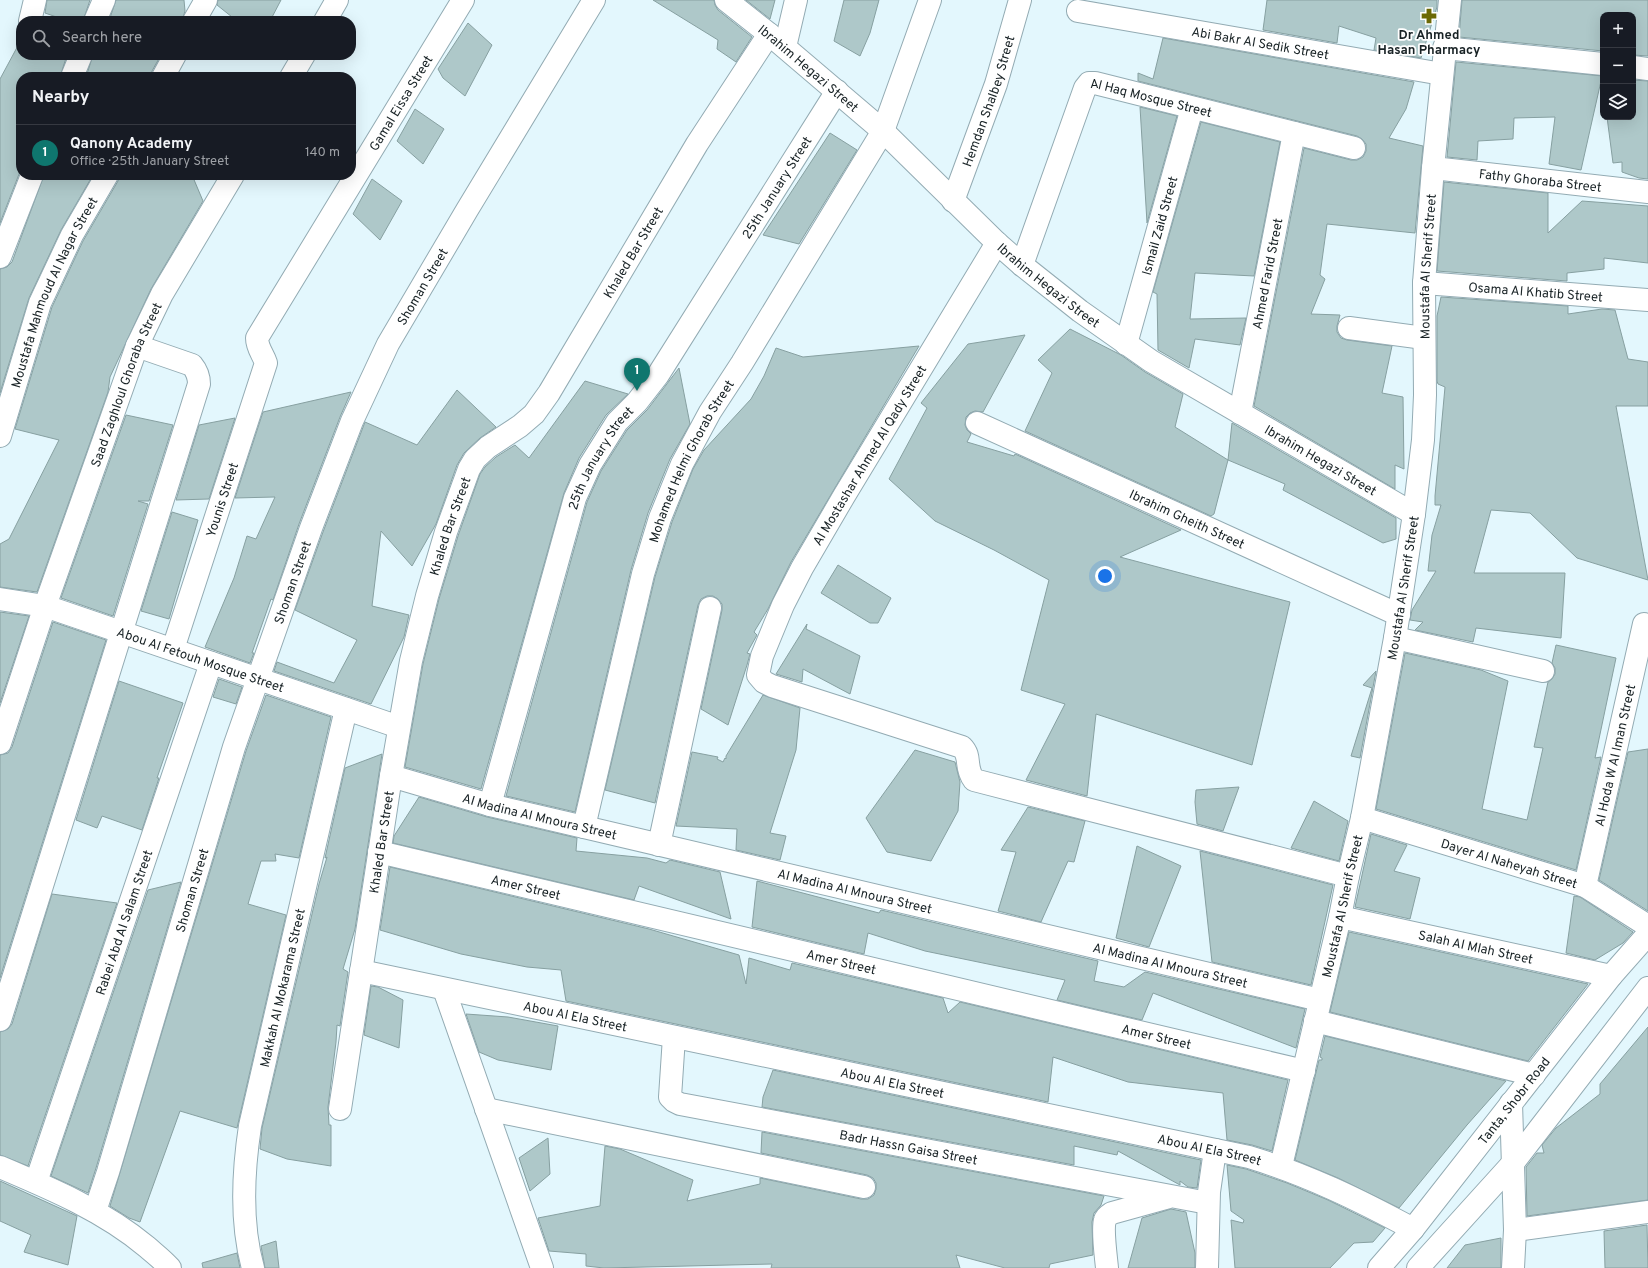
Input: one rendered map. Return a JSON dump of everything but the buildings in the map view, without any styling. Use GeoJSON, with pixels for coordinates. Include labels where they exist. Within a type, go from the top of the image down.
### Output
{"type":"FeatureCollection","features":[{"type":"Feature","properties":{"kind":"street"},"geometry":{"type":"LineString","coordinates":[[31,16],[35,0]]}},
{"type":"Feature","properties":{"kind":"street"},"geometry":{"type":"LineString","coordinates":[[97,16],[104,0]]}},
{"type":"Feature","properties":{"kind":"street"},"geometry":{"type":"LineString","coordinates":[[197,16],[206,0]]}},
{"type":"Feature","properties":{"kind":"street"},"geometry":{"type":"LineString","coordinates":[[328,16],[337,0]]}},
{"type":"Feature","properties":{"kind":"street","name":"Gamal Eissa Street"},"geometry":{"type":"LineString","coordinates":[[356,176],[463,0]]}},
{"type":"Feature","properties":{"kind":"street","name":"Shoman Street"},"geometry":{"type":"LineString","coordinates":[[95,1211],[108,1172],[234,747],[257,678],[349,428],[388,344],[594,0]]}},
{"type":"Feature","properties":{"kind":"street"},"geometry":{"type":"LineString","coordinates":[[777,41],[796,0]]}},
{"type":"Feature","properties":{"kind":"street","name":"Mohamed Helmi Ghorab Street"},"geometry":{"type":"LineString","coordinates":[[584,827],[642,574],[660,518],[682,464],[710,412],[742,363],[883,131],[930,0]]}},
{"type":"Feature","properties":{"kind":"street","name":"Hemdan Shalbey Street"},"geometry":{"type":"LineString","coordinates":[[953,201],[996,84],[1020,0]]}},
{"type":"Feature","properties":{"kind":"street","name":"Moustafa Al Sherif Street"},"geometry":{"type":"LineString","coordinates":[[1280,1166],[1316,1021],[1362,818],[1399,615],[1414,514],[1423,440],[1425,395],[1424,283],[1444,48],[1450,0]]}},
{"type":"Feature","properties":{"kind":"street","name":"Ibrahim Hegazi Street"},"geometry":{"type":"LineString","coordinates":[[730,1],[883,131],[997,243],[1080,312],[1150,361],[1414,514]]}},
{"type":"Feature","properties":{"kind":"street","name":"Abi Bakr Al Sedik Street"},"geometry":{"type":"LineString","coordinates":[[1078,11],[1442,74]]}},
{"type":"Feature","properties":{"kind":"street","name":"Khaled Bar Street"},"geometry":{"type":"LineString","coordinates":[[340,1109],[391,776],[411,661],[426,596],[446,532],[469,469],[475,459],[484,450],[520,426],[534,414],[549,393],[697,144],[777,41]]}},
{"type":"Feature","properties":{"kind":"street"},"geometry":{"type":"LineString","coordinates":[[1444,48],[1600,64]]}},
{"type":"Feature","properties":{"kind":"street"},"geometry":{"type":"LineString","coordinates":[[74,72],[79,60]]}},
{"type":"Feature","properties":{"kind":"street"},"geometry":{"type":"LineString","coordinates":[[166,72],[172,60]]}},
{"type":"Feature","properties":{"kind":"street"},"geometry":{"type":"LineString","coordinates":[[294,72],[301,60]]}},
{"type":"Feature","properties":{"kind":"street"},"geometry":{"type":"LineString","coordinates":[[1636,67],[1648,69]]}},
{"type":"Feature","properties":{"kind":"street","name":"Al Haq Mosque Street"},"geometry":{"type":"LineString","coordinates":[[1022,265],[1087,85],[1092,82],[1354,148]]}},
{"type":"Feature","properties":{"kind":"street","name":"25th January Street"},"geometry":{"type":"LineString","coordinates":[[490,805],[576,498],[590,465],[617,422],[637,402],[658,375],[837,91]]}},
{"type":"Feature","properties":{"kind":"street","name":"Ismail Zaid Street"},"geometry":{"type":"LineString","coordinates":[[1126,344],[1192,108]]}},
{"type":"Feature","properties":{"kind":"street","name":"Ahmed Farid Street"},"geometry":{"type":"LineString","coordinates":[[1240,413],[1294,133]]}},
{"type":"Feature","properties":{"kind":"street","name":"Fathy Ghoraba Street"},"geometry":{"type":"LineString","coordinates":[[1433,168],[1648,192]]}},
{"type":"Feature","properties":{"kind":"street"},"geometry":{"type":"LineString","coordinates":[[0,257],[30,180]]}},
{"type":"Feature","properties":{"kind":"street","name":"Moustafa Mahmoud Al Nagar Street"},"geometry":{"type":"LineString","coordinates":[[0,436],[40,303],[72,235],[104,180]]}},
{"type":"Feature","properties":{"kind":"street","name":"Saad Zaghloul Ghoraba Street"},"geometry":{"type":"LineString","coordinates":[[0,743],[45,606],[138,346],[162,294],[230,180]]}},
{"type":"Feature","properties":{"kind":"street","name":"Gamal Eissa Street"},"geometry":{"type":"LineString","coordinates":[[260,351],[257,345],[258,338],[354,180]]}},
{"type":"Feature","properties":{"kind":"street","name":"Al Mostashar Ahmed Al Qady Street"},"geometry":{"type":"LineString","coordinates":[[997,243],[802,568],[783,605],[762,656],[758,675],[764,682],[772,686],[962,746],[968,754],[969,773],[974,780],[1348,876]]}},
{"type":"Feature","properties":{"kind":"street","name":"Osama Al Khatib Street"},"geometry":{"type":"LineString","coordinates":[[1424,283],[1648,300]]}},
{"type":"Feature","properties":{"kind":"street"},"geometry":{"type":"LineString","coordinates":[[1349,328],[1424,338]]}},
{"type":"Feature","properties":{"kind":"street"},"geometry":{"type":"LineString","coordinates":[[0,1020],[199,384],[199,377],[192,365],[138,346]]}},
{"type":"Feature","properties":{"kind":"street","name":"Younis Street"},"geometry":{"type":"LineString","coordinates":[[173,649],[266,363],[264,356],[260,351]]}},
{"type":"Feature","properties":{"kind":"street","name":"Ibrahim Gheith Street"},"geometry":{"type":"LineString","coordinates":[[976,423],[1399,615]]}},
{"type":"Feature","properties":{"kind":"street","name":"Abou Al Fetouh Mosque Street"},"geometry":{"type":"LineString","coordinates":[[0,599],[45,606],[400,727]]}},
{"type":"Feature","properties":{"kind":"street"},"geometry":{"type":"LineString","coordinates":[[659,845],[710,608]]}},
{"type":"Feature","properties":{"kind":"street","name":"Al Hoda W Al Iman Street"},"geometry":{"type":"LineString","coordinates":[[1585,886],[1644,624]]}},
{"type":"Feature","properties":{"kind":"street"},"geometry":{"type":"LineString","coordinates":[[1395,638],[1543,671]]}},
{"type":"Feature","properties":{"kind":"street","name":"Rabei Abd Al Salam Street"},"geometry":{"type":"LineString","coordinates":[[36,1182],[211,663]]}},
{"type":"Feature","properties":{"kind":"street","name":"Makkah Al Mokarama Street"},"geometry":{"type":"LineString","coordinates":[[253,1268],[245,1216],[244,1170],[250,1126],[346,709]]}},
{"type":"Feature","properties":{"kind":"street","name":"Al Madina Al Mnoura Street"},"geometry":{"type":"LineString","coordinates":[[391,776],[490,805],[1320,1000]]}},
{"type":"Feature","properties":{"kind":"street","name":"Dayer Al Naheyah Street"},"geometry":{"type":"LineString","coordinates":[[1362,818],[1585,886],[1648,926]]}},
{"type":"Feature","properties":{"kind":"street","name":"Amer Street"},"geometry":{"type":"LineString","coordinates":[[379,852],[1304,1071]]}},
{"type":"Feature","properties":{"kind":"street","name":"Salah Al Mlah Street"},"geometry":{"type":"LineString","coordinates":[[1340,917],[1611,976]]}},
{"type":"Feature","properties":{"kind":"street","name":"Tanta, Shobr Road"},"geometry":{"type":"LineString","coordinates":[[1379,1268],[1413,1229],[1611,976],[1648,934]]}},
{"type":"Feature","properties":{"kind":"street","name":"Abou Al Ela Street"},"geometry":{"type":"LineString","coordinates":[[360,972],[1249,1157],[1280,1166],[1320,1182],[1413,1229]]}},
{"type":"Feature","properties":{"kind":"street"},"geometry":{"type":"LineString","coordinates":[[1418,1268],[1513,1162],[1648,988]]}},
{"type":"Feature","properties":{"kind":"street"},"geometry":{"type":"LineString","coordinates":[[444,989],[542,1268]]}},
{"type":"Feature","properties":{"kind":"street"},"geometry":{"type":"LineString","coordinates":[[1316,1021],[1534,1075]]}},
{"type":"Feature","properties":{"kind":"street","name":"Badr Hassn Gaisa Street"},"geometry":{"type":"LineString","coordinates":[[674,1037],[670,1097],[680,1104],[1208,1203]]}},
{"type":"Feature","properties":{"kind":"street"},"geometry":{"type":"LineString","coordinates":[[1511,1103],[1515,1230],[1513,1268]]}},
{"type":"Feature","properties":{"kind":"street"},"geometry":{"type":"LineString","coordinates":[[486,1109],[864,1188]]}},
{"type":"Feature","properties":{"kind":"street"},"geometry":{"type":"LineString","coordinates":[[1207,1268],[1208,1203],[1215,1150]]}},
{"type":"Feature","properties":{"kind":"street"},"geometry":{"type":"LineString","coordinates":[[0,1167],[36,1182],[95,1211],[131,1234],[166,1266]]}},
{"type":"Feature","properties":{"kind":"street"},"geometry":{"type":"LineString","coordinates":[[1107,1268],[1104,1227],[1107,1216],[1112,1213],[1170,1197]]}},
{"type":"Feature","properties":{"kind":"street"},"geometry":{"type":"LineString","coordinates":[[1515,1230],[1648,1212]]}},
{"type":"Feature","properties":{"kind":"place","name":"Dr Ahmed Hasan Pharmacy"},"geometry":{"type":"Point","coordinates":[1429,16]}},
{"type":"Feature","properties":{"kind":"place","name":"Qanony Academy"},"geometry":{"type":"Point","coordinates":[637,391]}}]}
